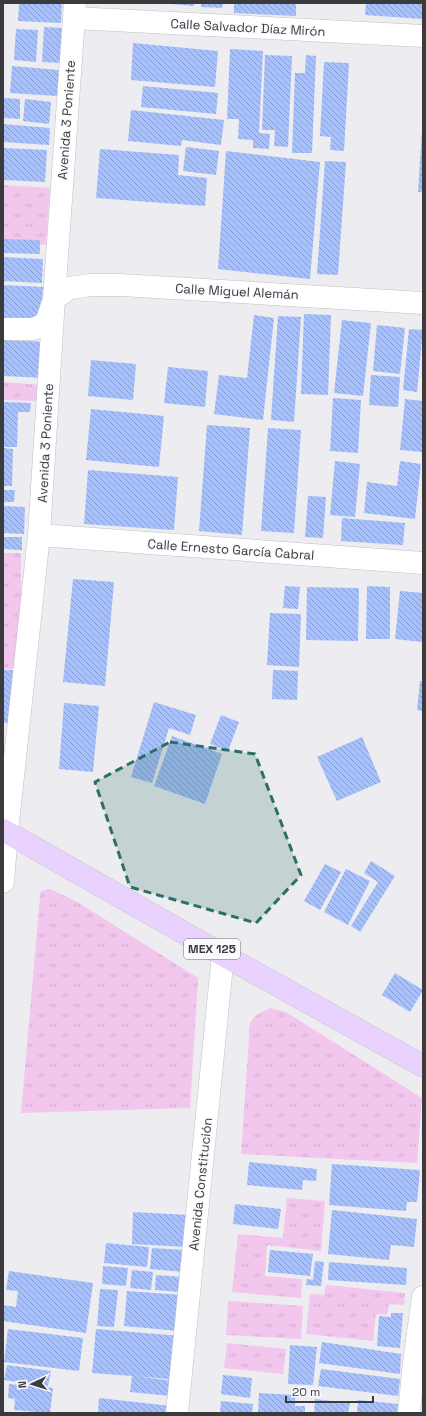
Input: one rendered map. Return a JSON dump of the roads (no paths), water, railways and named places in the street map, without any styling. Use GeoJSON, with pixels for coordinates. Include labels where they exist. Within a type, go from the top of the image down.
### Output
{"type":"FeatureCollection","features":[{"type":"Feature","properties":{"kind":"main road","name":"MEX 125"},"geometry":{"type":"LineString","coordinates":[[5,831],[223,955],[423,1066]]}},
{"type":"Feature","properties":{"kind":"street","name":"Calle Salvador Díaz Mirón"},"geometry":{"type":"LineString","coordinates":[[74,11],[423,36]]}},
{"type":"Feature","properties":{"kind":"street","name":"Avenida 3 Poniente"},"geometry":{"type":"LineString","coordinates":[[3,882],[5,831],[39,536],[74,11]]}},
{"type":"Feature","properties":{"kind":"street","name":"Calle Miguel Alemán"},"geometry":{"type":"LineString","coordinates":[[54,299],[70,288],[90,285],[121,284],[423,303]]}},
{"type":"Feature","properties":{"kind":"street"},"geometry":{"type":"LineString","coordinates":[[3,329],[34,329],[46,323],[54,299]]}},
{"type":"Feature","properties":{"kind":"street","name":"Calle Ernesto García Cabral"},"geometry":{"type":"LineString","coordinates":[[39,536],[423,563]]}},
{"type":"Feature","properties":{"kind":"street","name":"Avenida Constitución"},"geometry":{"type":"LineString","coordinates":[[177,1413],[223,955]]}},
{"type":"Feature","properties":{"kind":"street"},"geometry":{"type":"LineString","coordinates":[[409,1413],[423,1297]]}}]}
